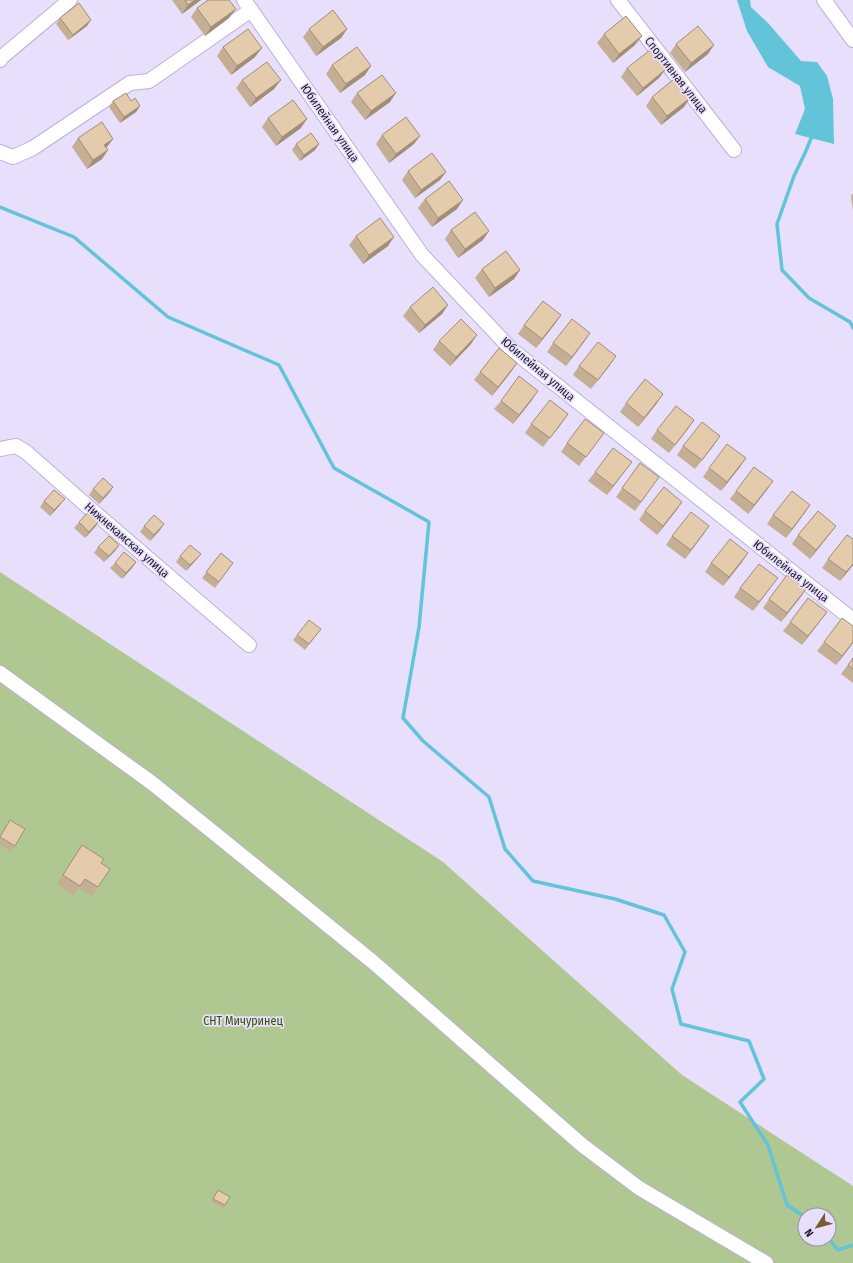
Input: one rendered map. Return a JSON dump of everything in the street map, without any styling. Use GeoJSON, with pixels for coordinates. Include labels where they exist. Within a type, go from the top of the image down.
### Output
{"type":"FeatureCollection","features":[{"type":"Feature","properties":{"kind":"street"},"geometry":{"type":"LineString","coordinates":[[0,60],[14,46],[70,0]]}},
{"type":"Feature","properties":{"kind":"street","name":"Спортивная улица"},"geometry":{"type":"LineString","coordinates":[[618,0],[734,150]]}},
{"type":"Feature","properties":{"kind":"street"},"geometry":{"type":"LineString","coordinates":[[824,0],[853,40]]}},
{"type":"Feature","properties":{"kind":"street"},"geometry":{"type":"LineString","coordinates":[[0,152],[13,157],[33,148],[130,83],[149,81],[247,5]]}},
{"type":"Feature","properties":{"kind":"street","name":"Юбилейная улица"},"geometry":{"type":"LineString","coordinates":[[247,5],[422,255],[511,349],[853,620]]}},
{"type":"Feature","properties":{"kind":"street","name":"Нижнекамская улица"},"geometry":{"type":"LineString","coordinates":[[0,449],[16,446],[26,452],[249,645]]}},
{"type":"Feature","properties":{"kind":"street"},"geometry":{"type":"LineString","coordinates":[[0,673],[152,784],[374,962],[582,1145],[639,1188],[766,1263]]}},
{"type":"Feature","properties":{"kind":"green space","name":"СНТ Мичуринец"},"geometry":{"type":"Polygon","coordinates":[[[0,572],[443,862],[682,1075],[853,1186],[853,1263],[0,1263],[0,572]]]}},
{"type":"Feature","properties":{"kind":"water"},"geometry":{"type":"Polygon","coordinates":[[[737,0],[750,0],[751,7],[768,23],[801,61],[817,62],[827,76],[833,99],[834,144],[795,134],[805,109],[800,86],[768,67],[747,31],[737,0]]]}},
{"type":"Feature","properties":{"kind":"building"},"geometry":{"type":"Polygon","coordinates":[[[185,0],[195,0],[188,5],[185,0]]]}},
{"type":"Feature","properties":{"kind":"building"},"geometry":{"type":"Polygon","coordinates":[[[208,0],[229,0],[236,9],[211,27],[197,8],[208,0]]]}},
{"type":"Feature","properties":{"kind":"building"},"geometry":{"type":"Polygon","coordinates":[[[79,3],[91,20],[73,35],[60,18],[79,3]]]}},
{"type":"Feature","properties":{"kind":"building"},"geometry":{"type":"Polygon","coordinates":[[[333,10],[347,29],[323,47],[309,29],[333,10]]]}},
{"type":"Feature","properties":{"kind":"building"},"geometry":{"type":"Polygon","coordinates":[[[626,16],[642,36],[619,54],[604,34],[626,16]]]}},
{"type":"Feature","properties":{"kind":"building"},"geometry":{"type":"Polygon","coordinates":[[[698,26],[714,45],[691,63],[676,44],[698,26]]]}},
{"type":"Feature","properties":{"kind":"building"},"geometry":{"type":"Polygon","coordinates":[[[248,29],[262,48],[237,66],[223,47],[248,29]]]}},
{"type":"Feature","properties":{"kind":"building"},"geometry":{"type":"Polygon","coordinates":[[[357,47],[371,66],[346,84],[332,65],[357,47]]]}},
{"type":"Feature","properties":{"kind":"building"},"geometry":{"type":"Polygon","coordinates":[[[650,50],[666,69],[643,88],[627,68],[650,50]]]}},
{"type":"Feature","properties":{"kind":"building"},"geometry":{"type":"Polygon","coordinates":[[[267,62],[281,80],[256,98],[242,80],[267,62]]]}},
{"type":"Feature","properties":{"kind":"building"},"geometry":{"type":"Polygon","coordinates":[[[382,75],[396,93],[371,111],[357,93],[382,75]]]}},
{"type":"Feature","properties":{"kind":"building"},"geometry":{"type":"Polygon","coordinates":[[[674,79],[690,98],[667,116],[652,97],[674,79]]]}},
{"type":"Feature","properties":{"kind":"building"},"geometry":{"type":"Polygon","coordinates":[[[126,93],[131,101],[135,98],[140,106],[124,117],[113,101],[126,93]]]}},
{"type":"Feature","properties":{"kind":"building"},"geometry":{"type":"Polygon","coordinates":[[[293,100],[307,119],[282,137],[268,118],[293,100]]]}},
{"type":"Feature","properties":{"kind":"building"},"geometry":{"type":"Polygon","coordinates":[[[406,117],[420,136],[396,154],[382,135],[406,117]]]}},
{"type":"Feature","properties":{"kind":"building"},"geometry":{"type":"Polygon","coordinates":[[[102,122],[113,139],[104,145],[108,150],[93,160],[78,138],[102,122]]]}},
{"type":"Feature","properties":{"kind":"building"},"geometry":{"type":"Polygon","coordinates":[[[311,133],[319,144],[304,155],[296,144],[311,133]]]}},
{"type":"Feature","properties":{"kind":"building"},"geometry":{"type":"Polygon","coordinates":[[[432,153],[446,172],[421,190],[408,171],[432,153]]]}},
{"type":"Feature","properties":{"kind":"building"},"geometry":{"type":"Polygon","coordinates":[[[449,181],[463,200],[438,218],[425,199],[449,181]]]}},
{"type":"Feature","properties":{"kind":"building"},"geometry":{"type":"Polygon","coordinates":[[[475,212],[489,231],[465,249],[451,230],[475,212]]]}},
{"type":"Feature","properties":{"kind":"building"},"geometry":{"type":"Polygon","coordinates":[[[380,218],[394,237],[369,255],[356,236],[380,218]]]}},
{"type":"Feature","properties":{"kind":"building"},"geometry":{"type":"Polygon","coordinates":[[[506,251],[520,270],[495,288],[482,269],[506,251]]]}},
{"type":"Feature","properties":{"kind":"building"},"geometry":{"type":"Polygon","coordinates":[[[433,287],[448,305],[425,325],[410,307],[433,287]]]}},
{"type":"Feature","properties":{"kind":"building"},"geometry":{"type":"Polygon","coordinates":[[[543,301],[561,315],[542,339],[524,325],[543,301]]]}},
{"type":"Feature","properties":{"kind":"building"},"geometry":{"type":"Polygon","coordinates":[[[461,319],[477,335],[456,357],[439,341],[461,319]]]}},
{"type":"Feature","properties":{"kind":"building"},"geometry":{"type":"Polygon","coordinates":[[[572,319],[590,333],[572,357],[553,343],[572,319]]]}},
{"type":"Feature","properties":{"kind":"building"},"geometry":{"type":"Polygon","coordinates":[[[598,342],[616,356],[598,380],[579,366],[598,342]]]}},
{"type":"Feature","properties":{"kind":"building"},"geometry":{"type":"Polygon","coordinates":[[[499,348],[517,363],[498,387],[480,372],[499,348]]]}},
{"type":"Feature","properties":{"kind":"building"},"geometry":{"type":"Polygon","coordinates":[[[519,376],[538,391],[519,415],[501,401],[519,376]]]}},
{"type":"Feature","properties":{"kind":"building"},"geometry":{"type":"Polygon","coordinates":[[[645,379],[663,394],[644,418],[626,403],[645,379]]]}},
{"type":"Feature","properties":{"kind":"building"},"geometry":{"type":"Polygon","coordinates":[[[550,400],[568,414],[550,438],[531,424],[550,400]]]}},
{"type":"Feature","properties":{"kind":"building"},"geometry":{"type":"Polygon","coordinates":[[[676,406],[694,420],[675,445],[657,430],[676,406]]]}},
{"type":"Feature","properties":{"kind":"building"},"geometry":{"type":"Polygon","coordinates":[[[585,419],[604,433],[586,457],[567,443],[585,419]]]}},
{"type":"Feature","properties":{"kind":"building"},"geometry":{"type":"Polygon","coordinates":[[[702,422],[720,436],[702,460],[683,446],[702,422]]]}},
{"type":"Feature","properties":{"kind":"building"},"geometry":{"type":"Polygon","coordinates":[[[727,444],[746,458],[727,482],[709,468],[727,444]]]}},
{"type":"Feature","properties":{"kind":"building"},"geometry":{"type":"Polygon","coordinates":[[[613,448],[632,462],[613,486],[595,472],[613,448]]]}},
{"type":"Feature","properties":{"kind":"building"},"geometry":{"type":"Polygon","coordinates":[[[640,463],[659,477],[641,502],[622,488],[640,463]]]}},
{"type":"Feature","properties":{"kind":"building"},"geometry":{"type":"Polygon","coordinates":[[[754,467],[773,481],[754,505],[736,491],[754,467]]]}},
{"type":"Feature","properties":{"kind":"building"},"geometry":{"type":"Polygon","coordinates":[[[103,478],[113,487],[103,498],[93,489],[103,478]]]}},
{"type":"Feature","properties":{"kind":"building"},"geometry":{"type":"Polygon","coordinates":[[[664,487],[682,502],[663,526],[645,511],[664,487]]]}},
{"type":"Feature","properties":{"kind":"building"},"geometry":{"type":"Polygon","coordinates":[[[54,490],[65,499],[54,510],[44,501],[54,490]]]}},
{"type":"Feature","properties":{"kind":"building"},"geometry":{"type":"Polygon","coordinates":[[[792,491],[810,505],[792,529],[773,515],[792,491]]]}},
{"type":"Feature","properties":{"kind":"building"},"geometry":{"type":"Polygon","coordinates":[[[89,511],[99,521],[89,532],[79,522],[89,511]]]}},
{"type":"Feature","properties":{"kind":"building"},"geometry":{"type":"Polygon","coordinates":[[[818,511],[836,526],[816,550],[798,535],[818,511]]]}},
{"type":"Feature","properties":{"kind":"building"},"geometry":{"type":"Polygon","coordinates":[[[691,512],[709,526],[691,550],[672,536],[691,512]]]}},
{"type":"Feature","properties":{"kind":"building"},"geometry":{"type":"Polygon","coordinates":[[[154,515],[164,524],[154,535],[144,526],[154,515]]]}},
{"type":"Feature","properties":{"kind":"building"},"geometry":{"type":"Polygon","coordinates":[[[847,535],[853,539],[853,564],[846,572],[828,559],[847,535]]]}},
{"type":"Feature","properties":{"kind":"building"},"geometry":{"type":"Polygon","coordinates":[[[109,536],[119,545],[109,556],[98,547],[109,536]]]}},
{"type":"Feature","properties":{"kind":"building"},"geometry":{"type":"Polygon","coordinates":[[[730,539],[748,553],[729,577],[711,563],[730,539]]]}},
{"type":"Feature","properties":{"kind":"building"},"geometry":{"type":"Polygon","coordinates":[[[190,545],[201,554],[190,565],[180,556],[190,545]]]}},
{"type":"Feature","properties":{"kind":"building"},"geometry":{"type":"Polygon","coordinates":[[[124,552],[136,562],[126,573],[115,563],[124,552]]]}},
{"type":"Feature","properties":{"kind":"building"},"geometry":{"type":"Polygon","coordinates":[[[221,553],[233,563],[219,582],[206,572],[221,553]]]}},
{"type":"Feature","properties":{"kind":"building"},"geometry":{"type":"Polygon","coordinates":[[[759,564],[778,578],[759,602],[740,588],[759,564]]]}},
{"type":"Feature","properties":{"kind":"building"},"geometry":{"type":"Polygon","coordinates":[[[787,575],[806,589],[787,613],[769,599],[787,575]]]}},
{"type":"Feature","properties":{"kind":"building"},"geometry":{"type":"Polygon","coordinates":[[[808,598],[827,612],[808,636],[790,622],[808,598]]]}},
{"type":"Feature","properties":{"kind":"building"},"geometry":{"type":"Polygon","coordinates":[[[842,618],[853,626],[853,642],[842,656],[824,642],[842,618]]]}},
{"type":"Feature","properties":{"kind":"building"},"geometry":{"type":"Polygon","coordinates":[[[309,620],[321,629],[309,644],[297,635],[309,620]]]}},
{"type":"Feature","properties":{"kind":"building"},"geometry":{"type":"Polygon","coordinates":[[[853,658],[853,669],[848,665],[853,658]]]}},
{"type":"Feature","properties":{"kind":"building"},"geometry":{"type":"Polygon","coordinates":[[[10,820],[25,829],[15,846],[0,837],[10,820]]]}},
{"type":"Feature","properties":{"kind":"building"},"geometry":{"type":"Polygon","coordinates":[[[82,845],[104,859],[101,863],[110,869],[98,887],[85,879],[80,886],[63,875],[82,845]]]}},
{"type":"Feature","properties":{"kind":"building"},"geometry":{"type":"Polygon","coordinates":[[[218,1190],[230,1197],[225,1205],[213,1199],[218,1190]]]}},
{"type":"Feature","properties":{"kind":"waterway"},"geometry":{"type":"LineString","coordinates":[[813,134],[794,176],[777,224],[782,270],[809,298],[850,322],[853,328]]}},
{"type":"Feature","properties":{"kind":"waterway"},"geometry":{"type":"LineString","coordinates":[[0,207],[74,237],[168,317],[279,365],[334,468],[429,522],[419,627],[403,718],[423,741],[489,797],[505,849],[533,881],[615,899],[664,915],[685,952],[672,989],[681,1024],[749,1041],[764,1079],[740,1102],[768,1145],[787,1205],[797,1212]]}},
{"type":"Feature","properties":{"kind":"waterway"},"geometry":{"type":"LineString","coordinates":[[836,1247],[838,1250],[853,1245]]}}]}
